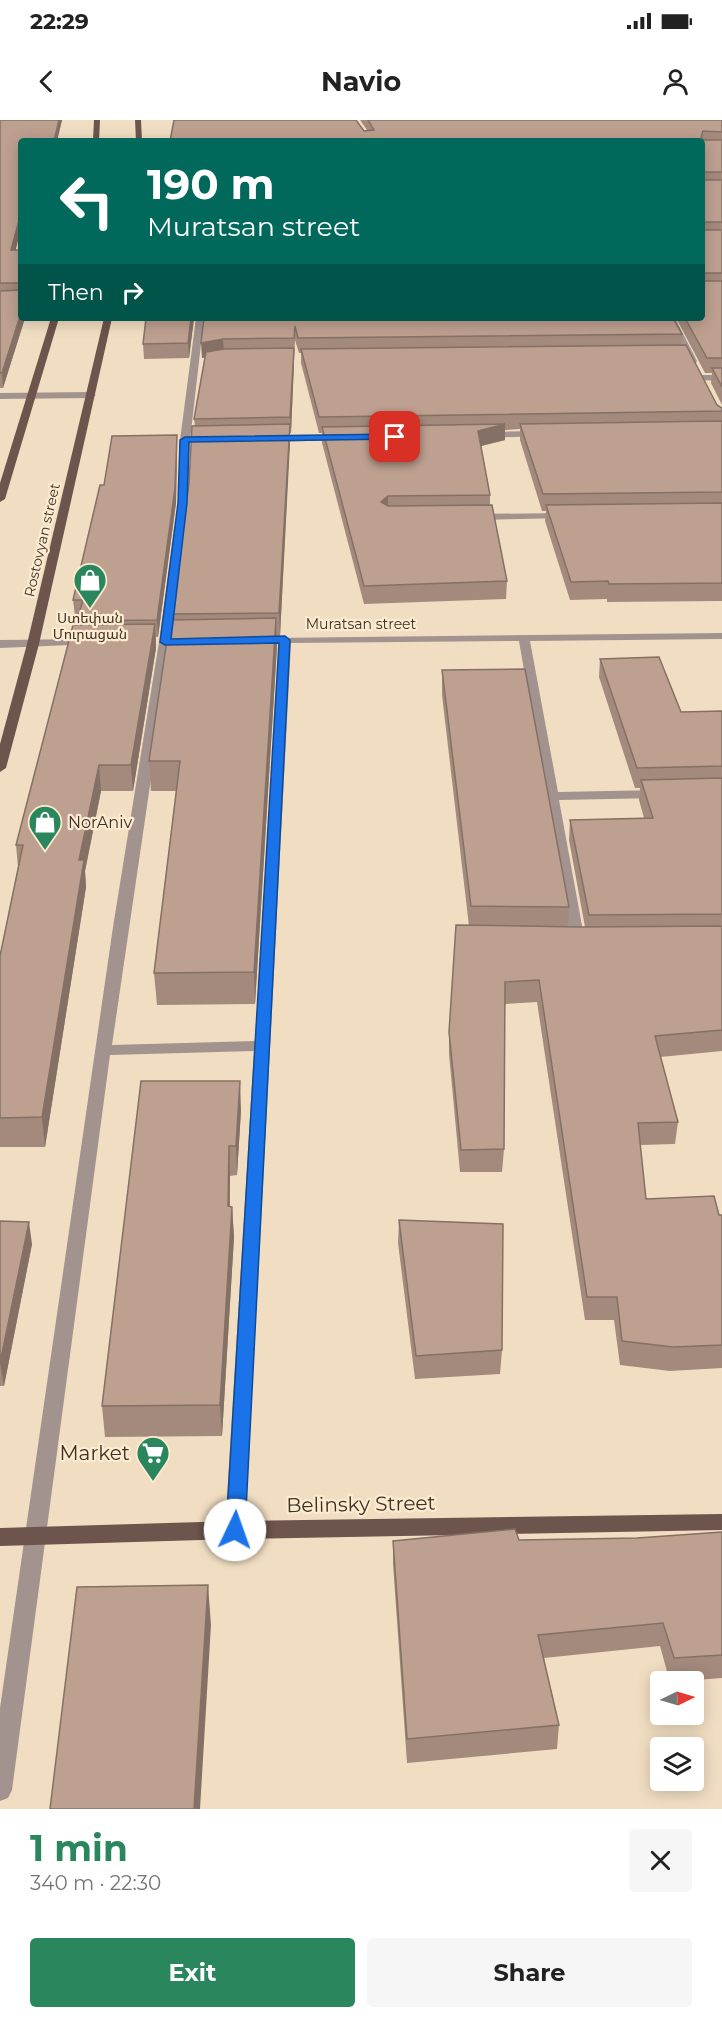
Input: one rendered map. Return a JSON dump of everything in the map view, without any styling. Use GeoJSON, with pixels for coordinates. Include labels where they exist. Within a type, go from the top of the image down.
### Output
{"type":"FeatureCollection","features":[{"type":"Feature","properties":{"kind":"main road"},"geometry":{"type":"LineString","coordinates":[[96,138],[97,120]]}},
{"type":"Feature","properties":{"kind":"main road"},"geometry":{"type":"LineString","coordinates":[[138,120],[139,138]]}},
{"type":"Feature","properties":{"kind":"main road"},"geometry":{"type":"LineString","coordinates":[[0,499],[54,321]]}},
{"type":"Feature","properties":{"kind":"main road","name":"Rostovyan street"},"geometry":{"type":"LineString","coordinates":[[0,768],[33,644],[107,321]]}},
{"type":"Feature","properties":{"kind":"main road","name":"Belinsky Street"},"geometry":{"type":"LineString","coordinates":[[0,1537],[235,1530],[722,1522]]}},
{"type":"Feature","properties":{"kind":"street"},"geometry":{"type":"LineString","coordinates":[[0,1790],[105,1050],[120,927],[165,642],[191,440],[199,363],[200,321]]}},
{"type":"Feature","properties":{"kind":"street"},"geometry":{"type":"LineString","coordinates":[[672,321],[707,389]]}},
{"type":"Feature","properties":{"kind":"street"},"geometry":{"type":"LineString","coordinates":[[677,354],[689,354]]}},
{"type":"Feature","properties":{"kind":"street"},"geometry":{"type":"LineString","coordinates":[[702,378],[722,378]]}},
{"type":"Feature","properties":{"kind":"street"},"geometry":{"type":"LineString","coordinates":[[0,396],[91,395]]}},
{"type":"Feature","properties":{"kind":"street"},"geometry":{"type":"LineString","coordinates":[[471,435],[555,434]]}},
{"type":"Feature","properties":{"kind":"street"},"geometry":{"type":"LineString","coordinates":[[255,439],[351,438]]}},
{"type":"Feature","properties":{"kind":"street"},"geometry":{"type":"LineString","coordinates":[[459,517],[579,516]]}},
{"type":"Feature","properties":{"kind":"street","name":"Muratsan street"},"geometry":{"type":"LineString","coordinates":[[261,640],[722,636]]}},
{"type":"Feature","properties":{"kind":"street"},"geometry":{"type":"LineString","coordinates":[[524,638],[578,942]]}},
{"type":"Feature","properties":{"kind":"street"},"geometry":{"type":"LineString","coordinates":[[235,1530],[285,640]]}},
{"type":"Feature","properties":{"kind":"street"},"geometry":{"type":"LineString","coordinates":[[0,644],[98,642]]}},
{"type":"Feature","properties":{"kind":"street"},"geometry":{"type":"LineString","coordinates":[[552,796],[677,793]]}},
{"type":"Feature","properties":{"kind":"street"},"geometry":{"type":"LineString","coordinates":[[105,1050],[262,1046]]}},
{"type":"Feature","properties":{"kind":"building"},"geometry":{"type":"Polygon","coordinates":[[[0,120],[59,120],[55,138],[18,138],[18,224],[11,250],[18,250],[18,283],[0,283],[0,120]]]}},
{"type":"Feature","properties":{"kind":"building"},"geometry":{"type":"Polygon","coordinates":[[[174,120],[356,120],[364,131],[374,130],[368,120],[722,120],[722,132],[703,131],[702,138],[171,138],[174,120]]]}},
{"type":"Feature","properties":{"kind":"building"},"geometry":{"type":"Polygon","coordinates":[[[705,140],[722,140],[722,172],[705,172],[705,140]]]}},
{"type":"Feature","properties":{"kind":"building"},"geometry":{"type":"Polygon","coordinates":[[[705,180],[722,180],[722,222],[705,222],[705,180]]]}},
{"type":"Feature","properties":{"kind":"building"},"geometry":{"type":"Polygon","coordinates":[[[705,230],[722,230],[722,273],[705,273],[705,230]]]}},
{"type":"Feature","properties":{"kind":"building"},"geometry":{"type":"Polygon","coordinates":[[[705,281],[722,281],[722,358],[707,358],[687,321],[705,321],[705,281]]]}},
{"type":"Feature","properties":{"kind":"building"},"geometry":{"type":"Polygon","coordinates":[[[18,290],[18,321],[2,373],[0,373],[0,291],[18,290]]]}},
{"type":"Feature","properties":{"kind":"building"},"geometry":{"type":"Polygon","coordinates":[[[146,321],[191,321],[188,343],[143,344],[146,321]]]}},
{"type":"Feature","properties":{"kind":"building"},"geometry":{"type":"Polygon","coordinates":[[[204,321],[675,321],[682,334],[298,338],[295,326],[294,338],[223,339],[201,343],[204,321]]]}},
{"type":"Feature","properties":{"kind":"building"},"geometry":{"type":"Polygon","coordinates":[[[686,345],[722,411],[319,417],[301,349],[686,345]]]}},
{"type":"Feature","properties":{"kind":"building"},"geometry":{"type":"Polygon","coordinates":[[[294,348],[290,417],[194,419],[206,352],[224,349],[294,348]]]}},
{"type":"Feature","properties":{"kind":"building"},"geometry":{"type":"Polygon","coordinates":[[[712,368],[722,368],[722,387],[712,368]]]}},
{"type":"Feature","properties":{"kind":"building"},"geometry":{"type":"Polygon","coordinates":[[[722,421],[722,492],[543,494],[520,424],[722,421]]]}},
{"type":"Feature","properties":{"kind":"building"},"geometry":{"type":"Polygon","coordinates":[[[290,424],[279,613],[172,614],[189,483],[192,426],[290,424]]]}},
{"type":"Feature","properties":{"kind":"building"},"geometry":{"type":"Polygon","coordinates":[[[505,424],[478,431],[490,495],[388,496],[381,502],[388,506],[492,505],[507,581],[364,586],[322,427],[505,424]]]}},
{"type":"Feature","properties":{"kind":"building"},"geometry":{"type":"Polygon","coordinates":[[[177,435],[175,488],[157,620],[77,621],[83,600],[73,600],[100,485],[104,485],[112,436],[177,435]]]}},
{"type":"Feature","properties":{"kind":"building"},"geometry":{"type":"Polygon","coordinates":[[[722,503],[722,583],[571,582],[546,505],[722,503]]]}},
{"type":"Feature","properties":{"kind":"building"},"geometry":{"type":"Polygon","coordinates":[[[276,618],[254,972],[154,973],[180,761],[149,761],[170,620],[276,618]]]}},
{"type":"Feature","properties":{"kind":"building"},"geometry":{"type":"Polygon","coordinates":[[[155,624],[131,765],[99,765],[79,860],[84,860],[42,1117],[0,1118],[0,956],[23,845],[16,845],[73,625],[155,624]]]}},
{"type":"Feature","properties":{"kind":"building"},"geometry":{"type":"Polygon","coordinates":[[[659,657],[681,712],[722,711],[722,766],[637,768],[600,659],[659,657]]]}},
{"type":"Feature","properties":{"kind":"building"},"geometry":{"type":"Polygon","coordinates":[[[525,669],[569,907],[471,906],[442,670],[525,669]]]}},
{"type":"Feature","properties":{"kind":"building"},"geometry":{"type":"Polygon","coordinates":[[[722,778],[722,914],[589,915],[570,820],[653,818],[641,780],[722,778]]]}},
{"type":"Feature","properties":{"kind":"building"},"geometry":{"type":"Polygon","coordinates":[[[456,925],[722,926],[722,1030],[655,1036],[678,1122],[638,1123],[646,1199],[714,1196],[719,1215],[722,1215],[722,1345],[673,1347],[622,1341],[617,1297],[587,1297],[539,980],[505,982],[504,1149],[461,1150],[449,1032],[456,925]]]}},
{"type":"Feature","properties":{"kind":"building"},"geometry":{"type":"Polygon","coordinates":[[[141,1081],[240,1081],[236,1146],[229,1146],[228,1206],[232,1207],[220,1405],[102,1406],[141,1081]]]}},
{"type":"Feature","properties":{"kind":"building"},"geometry":{"type":"Polygon","coordinates":[[[399,1220],[503,1224],[502,1350],[416,1356],[399,1220]]]}},
{"type":"Feature","properties":{"kind":"building"},"geometry":{"type":"Polygon","coordinates":[[[0,1221],[29,1222],[0,1363],[0,1221]]]}},
{"type":"Feature","properties":{"kind":"building"},"geometry":{"type":"Polygon","coordinates":[[[515,1529],[519,1540],[637,1538],[722,1532],[722,1655],[674,1658],[663,1623],[538,1635],[559,1725],[407,1739],[393,1541],[515,1529]]]}},
{"type":"Feature","properties":{"kind":"building"},"geometry":{"type":"Polygon","coordinates":[[[208,1585],[194,1809],[50,1809],[77,1587],[208,1585]]]}},
{"type":"Feature","properties":{"kind":"place","name":"Ստեփան Մուրացան"},"geometry":{"type":"Point","coordinates":[90,609]}},
{"type":"Feature","properties":{"kind":"place","name":"NorAniv"},"geometry":{"type":"Point","coordinates":[45,851]}},
{"type":"Feature","properties":{"kind":"place","name":"Market"},"geometry":{"type":"Point","coordinates":[153,1482]}},
{"type":"Feature","properties":{"kind":"route"},"geometry":{"type":"LineString","coordinates":[[235,1530],[285,640],[165,642],[183,503],[185,440],[395,437]]}}]}
